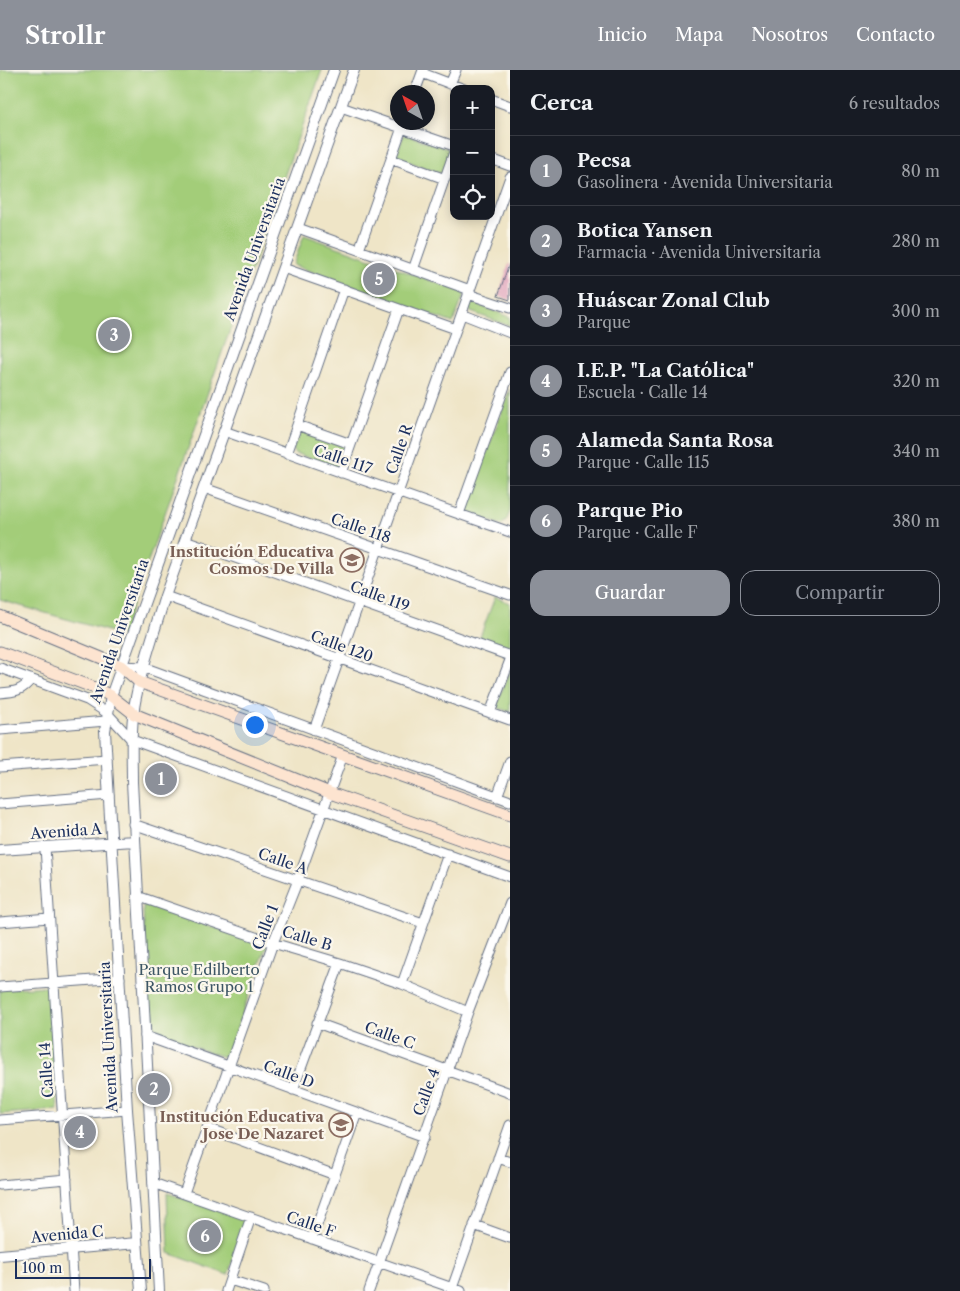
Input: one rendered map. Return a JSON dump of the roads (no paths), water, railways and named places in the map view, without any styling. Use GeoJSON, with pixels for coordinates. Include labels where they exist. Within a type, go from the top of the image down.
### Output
{"type":"FeatureCollection","features":[{"type":"Feature","properties":{"kind":"main road"},"geometry":{"type":"LineString","coordinates":[[0,616],[121,666],[139,682],[510,815]]}},
{"type":"Feature","properties":{"kind":"main road"},"geometry":{"type":"LineString","coordinates":[[0,652],[73,678],[111,696],[134,714],[330,793],[510,858]]}},
{"type":"Feature","properties":{"kind":"street","name":"Avenida Universitaria"},"geometry":{"type":"LineString","coordinates":[[140,1291],[127,1110],[106,717],[121,666],[334,70]]}},
{"type":"Feature","properties":{"kind":"street"},"geometry":{"type":"LineString","coordinates":[[159,1291],[133,824],[132,740],[139,682],[165,596],[354,70]]}},
{"type":"Feature","properties":{"kind":"street"},"geometry":{"type":"LineString","coordinates":[[417,85],[422,72],[450,84],[456,70]]}},
{"type":"Feature","properties":{"kind":"street"},"geometry":{"type":"LineString","coordinates":[[495,100],[510,106]]}},
{"type":"Feature","properties":{"kind":"street"},"geometry":{"type":"LineString","coordinates":[[341,107],[390,121]]}},
{"type":"Feature","properties":{"kind":"street"},"geometry":{"type":"LineString","coordinates":[[359,250],[401,130]]}},
{"type":"Feature","properties":{"kind":"street"},"geometry":{"type":"LineString","coordinates":[[415,130],[450,144]]}},
{"type":"Feature","properties":{"kind":"street"},"geometry":{"type":"LineString","coordinates":[[391,160],[444,179]]}},
{"type":"Feature","properties":{"kind":"street"},"geometry":{"type":"LineString","coordinates":[[495,160],[510,166]]}},
{"type":"Feature","properties":{"kind":"street"},"geometry":{"type":"LineString","coordinates":[[413,270],[450,163]]}},
{"type":"Feature","properties":{"kind":"street","name":"Calle R"},"geometry":{"type":"LineString","coordinates":[[314,730],[510,176]]}},
{"type":"Feature","properties":{"kind":"street"},"geometry":{"type":"LineString","coordinates":[[298,228],[510,308]]}},
{"type":"Feature","properties":{"kind":"street"},"geometry":{"type":"LineString","coordinates":[[283,268],[456,329]]}},
{"type":"Feature","properties":{"kind":"street"},"geometry":{"type":"LineString","coordinates":[[287,454],[344,290]]}},
{"type":"Feature","properties":{"kind":"street"},"geometry":{"type":"LineString","coordinates":[[341,473],[399,309]]}},
{"type":"Feature","properties":{"kind":"street"},"geometry":{"type":"LineString","coordinates":[[462,314],[510,332]]}},
{"type":"Feature","properties":{"kind":"street"},"geometry":{"type":"LineString","coordinates":[[459,514],[510,372]]}},
{"type":"Feature","properties":{"kind":"street"},"geometry":{"type":"LineString","coordinates":[[297,425],[351,444]]}},
{"type":"Feature","properties":{"kind":"street","name":"Calle 117"},"geometry":{"type":"LineString","coordinates":[[224,431],[510,532]]}},
{"type":"Feature","properties":{"kind":"street","name":"Calle 118"},"geometry":{"type":"LineString","coordinates":[[204,488],[510,595]]}},
{"type":"Feature","properties":{"kind":"street","name":"Calle 119"},"geometry":{"type":"LineString","coordinates":[[185,540],[510,658]]}},
{"type":"Feature","properties":{"kind":"street","name":"Calle 120"},"geometry":{"type":"LineString","coordinates":[[165,596],[510,720]]}},
{"type":"Feature","properties":{"kind":"street"},"geometry":{"type":"LineString","coordinates":[[490,713],[510,658]]}},
{"type":"Feature","properties":{"kind":"street"},"geometry":{"type":"LineString","coordinates":[[121,666],[143,667],[510,801]]}},
{"type":"Feature","properties":{"kind":"street"},"geometry":{"type":"LineString","coordinates":[[0,668],[87,700],[132,740],[510,877]]}},
{"type":"Feature","properties":{"kind":"street"},"geometry":{"type":"LineString","coordinates":[[0,693],[19,690],[27,685],[31,679]]}},
{"type":"Feature","properties":{"kind":"street"},"geometry":{"type":"LineString","coordinates":[[0,730],[106,717]]}},
{"type":"Feature","properties":{"kind":"street","name":"Calle 1"},"geometry":{"type":"LineString","coordinates":[[184,1193],[273,943],[344,756]]}},
{"type":"Feature","properties":{"kind":"street"},"geometry":{"type":"LineString","coordinates":[[0,767],[107,759]]}},
{"type":"Feature","properties":{"kind":"street"},"geometry":{"type":"LineString","coordinates":[[497,797],[510,761]]}},
{"type":"Feature","properties":{"kind":"street"},"geometry":{"type":"LineString","coordinates":[[0,804],[109,795]]}},
{"type":"Feature","properties":{"kind":"street","name":"Calle A"},"geometry":{"type":"LineString","coordinates":[[133,824],[424,923]]}},
{"type":"Feature","properties":{"kind":"street","name":"Avenida A"},"geometry":{"type":"LineString","coordinates":[[0,850],[134,841]]}},
{"type":"Feature","properties":{"kind":"street","name":"Calle 14"},"geometry":{"type":"LineString","coordinates":[[45,847],[74,1291]]}},
{"type":"Feature","properties":{"kind":"street"},"geometry":{"type":"LineString","coordinates":[[402,984],[448,854]]}},
{"type":"Feature","properties":{"kind":"street","name":"Calle B"},"geometry":{"type":"LineString","coordinates":[[137,896],[273,943],[402,984],[468,1012]]}},
{"type":"Feature","properties":{"kind":"street","name":"Calle 4"},"geometry":{"type":"LineString","coordinates":[[369,1291],[468,1012],[510,903]]}},
{"type":"Feature","properties":{"kind":"street"},"geometry":{"type":"LineString","coordinates":[[0,922],[49,918]]}},
{"type":"Feature","properties":{"kind":"street"},"geometry":{"type":"LineString","coordinates":[[293,1090],[340,963]]}},
{"type":"Feature","properties":{"kind":"street"},"geometry":{"type":"LineString","coordinates":[[0,987],[120,978]]}},
{"type":"Feature","properties":{"kind":"street","name":"Calle C"},"geometry":{"type":"LineString","coordinates":[[318,1023],[510,1093]]}},
{"type":"Feature","properties":{"kind":"street","name":"Calle D"},"geometry":{"type":"LineString","coordinates":[[145,1036],[425,1137]]}},
{"type":"Feature","properties":{"kind":"street"},"geometry":{"type":"LineString","coordinates":[[0,1120],[127,1110]]}},
{"type":"Feature","properties":{"kind":"street"},"geometry":{"type":"LineString","coordinates":[[312,1239],[357,1113]]}},
{"type":"Feature","properties":{"kind":"street"},"geometry":{"type":"LineString","coordinates":[[454,1290],[474,1225],[510,1124]]}},
{"type":"Feature","properties":{"kind":"street"},"geometry":{"type":"LineString","coordinates":[[207,1128],[335,1175]]}},
{"type":"Feature","properties":{"kind":"street"},"geometry":{"type":"LineString","coordinates":[[498,1158],[510,1162]]}},
{"type":"Feature","properties":{"kind":"street"},"geometry":{"type":"LineString","coordinates":[[0,1185],[67,1179]]}},
{"type":"Feature","properties":{"kind":"street","name":"Calle F"},"geometry":{"type":"LineString","coordinates":[[153,1183],[380,1262],[454,1290]]}},
{"type":"Feature","properties":{"kind":"street"},"geometry":{"type":"LineString","coordinates":[[226,1291],[251,1217]]}},
{"type":"Feature","properties":{"kind":"street"},"geometry":{"type":"LineString","coordinates":[[474,1225],[510,1238]]}},
{"type":"Feature","properties":{"kind":"street","name":"Avenida C"},"geometry":{"type":"LineString","coordinates":[[0,1255],[137,1242]]}},
{"type":"Feature","properties":{"kind":"street"},"geometry":{"type":"LineString","coordinates":[[230,1280],[264,1291]]}},
{"type":"Feature","properties":{"kind":"place","name":"Alameda Santa Rosa"},"geometry":{"type":"Point","coordinates":[379,279]}},
{"type":"Feature","properties":{"kind":"place","name":"Huáscar Zonal Club"},"geometry":{"type":"Point","coordinates":[114,335]}},
{"type":"Feature","properties":{"kind":"place","name":"Institución Educativa Cosmos De Villa"},"geometry":{"type":"Point","coordinates":[352,560]}},
{"type":"Feature","properties":{"kind":"place","name":"Pecsa"},"geometry":{"type":"Point","coordinates":[161,779]}},
{"type":"Feature","properties":{"kind":"place","name":"Botica Yansen"},"geometry":{"type":"Point","coordinates":[154,1089]}},
{"type":"Feature","properties":{"kind":"place","name":"Institución Educativa Jose De Nazaret"},"geometry":{"type":"Point","coordinates":[341,1125]}},
{"type":"Feature","properties":{"kind":"place","name":"I.E.P. \"La Católica\""},"geometry":{"type":"Point","coordinates":[80,1132]}},
{"type":"Feature","properties":{"kind":"place","name":"Parque Pio"},"geometry":{"type":"Point","coordinates":[205,1236]}},
{"type":"Feature","properties":{"kind":"park label","name":"Parque Edilberto Ramos Grupo 1"},"geometry":{"type":"Point","coordinates":[199,978]}}]}
